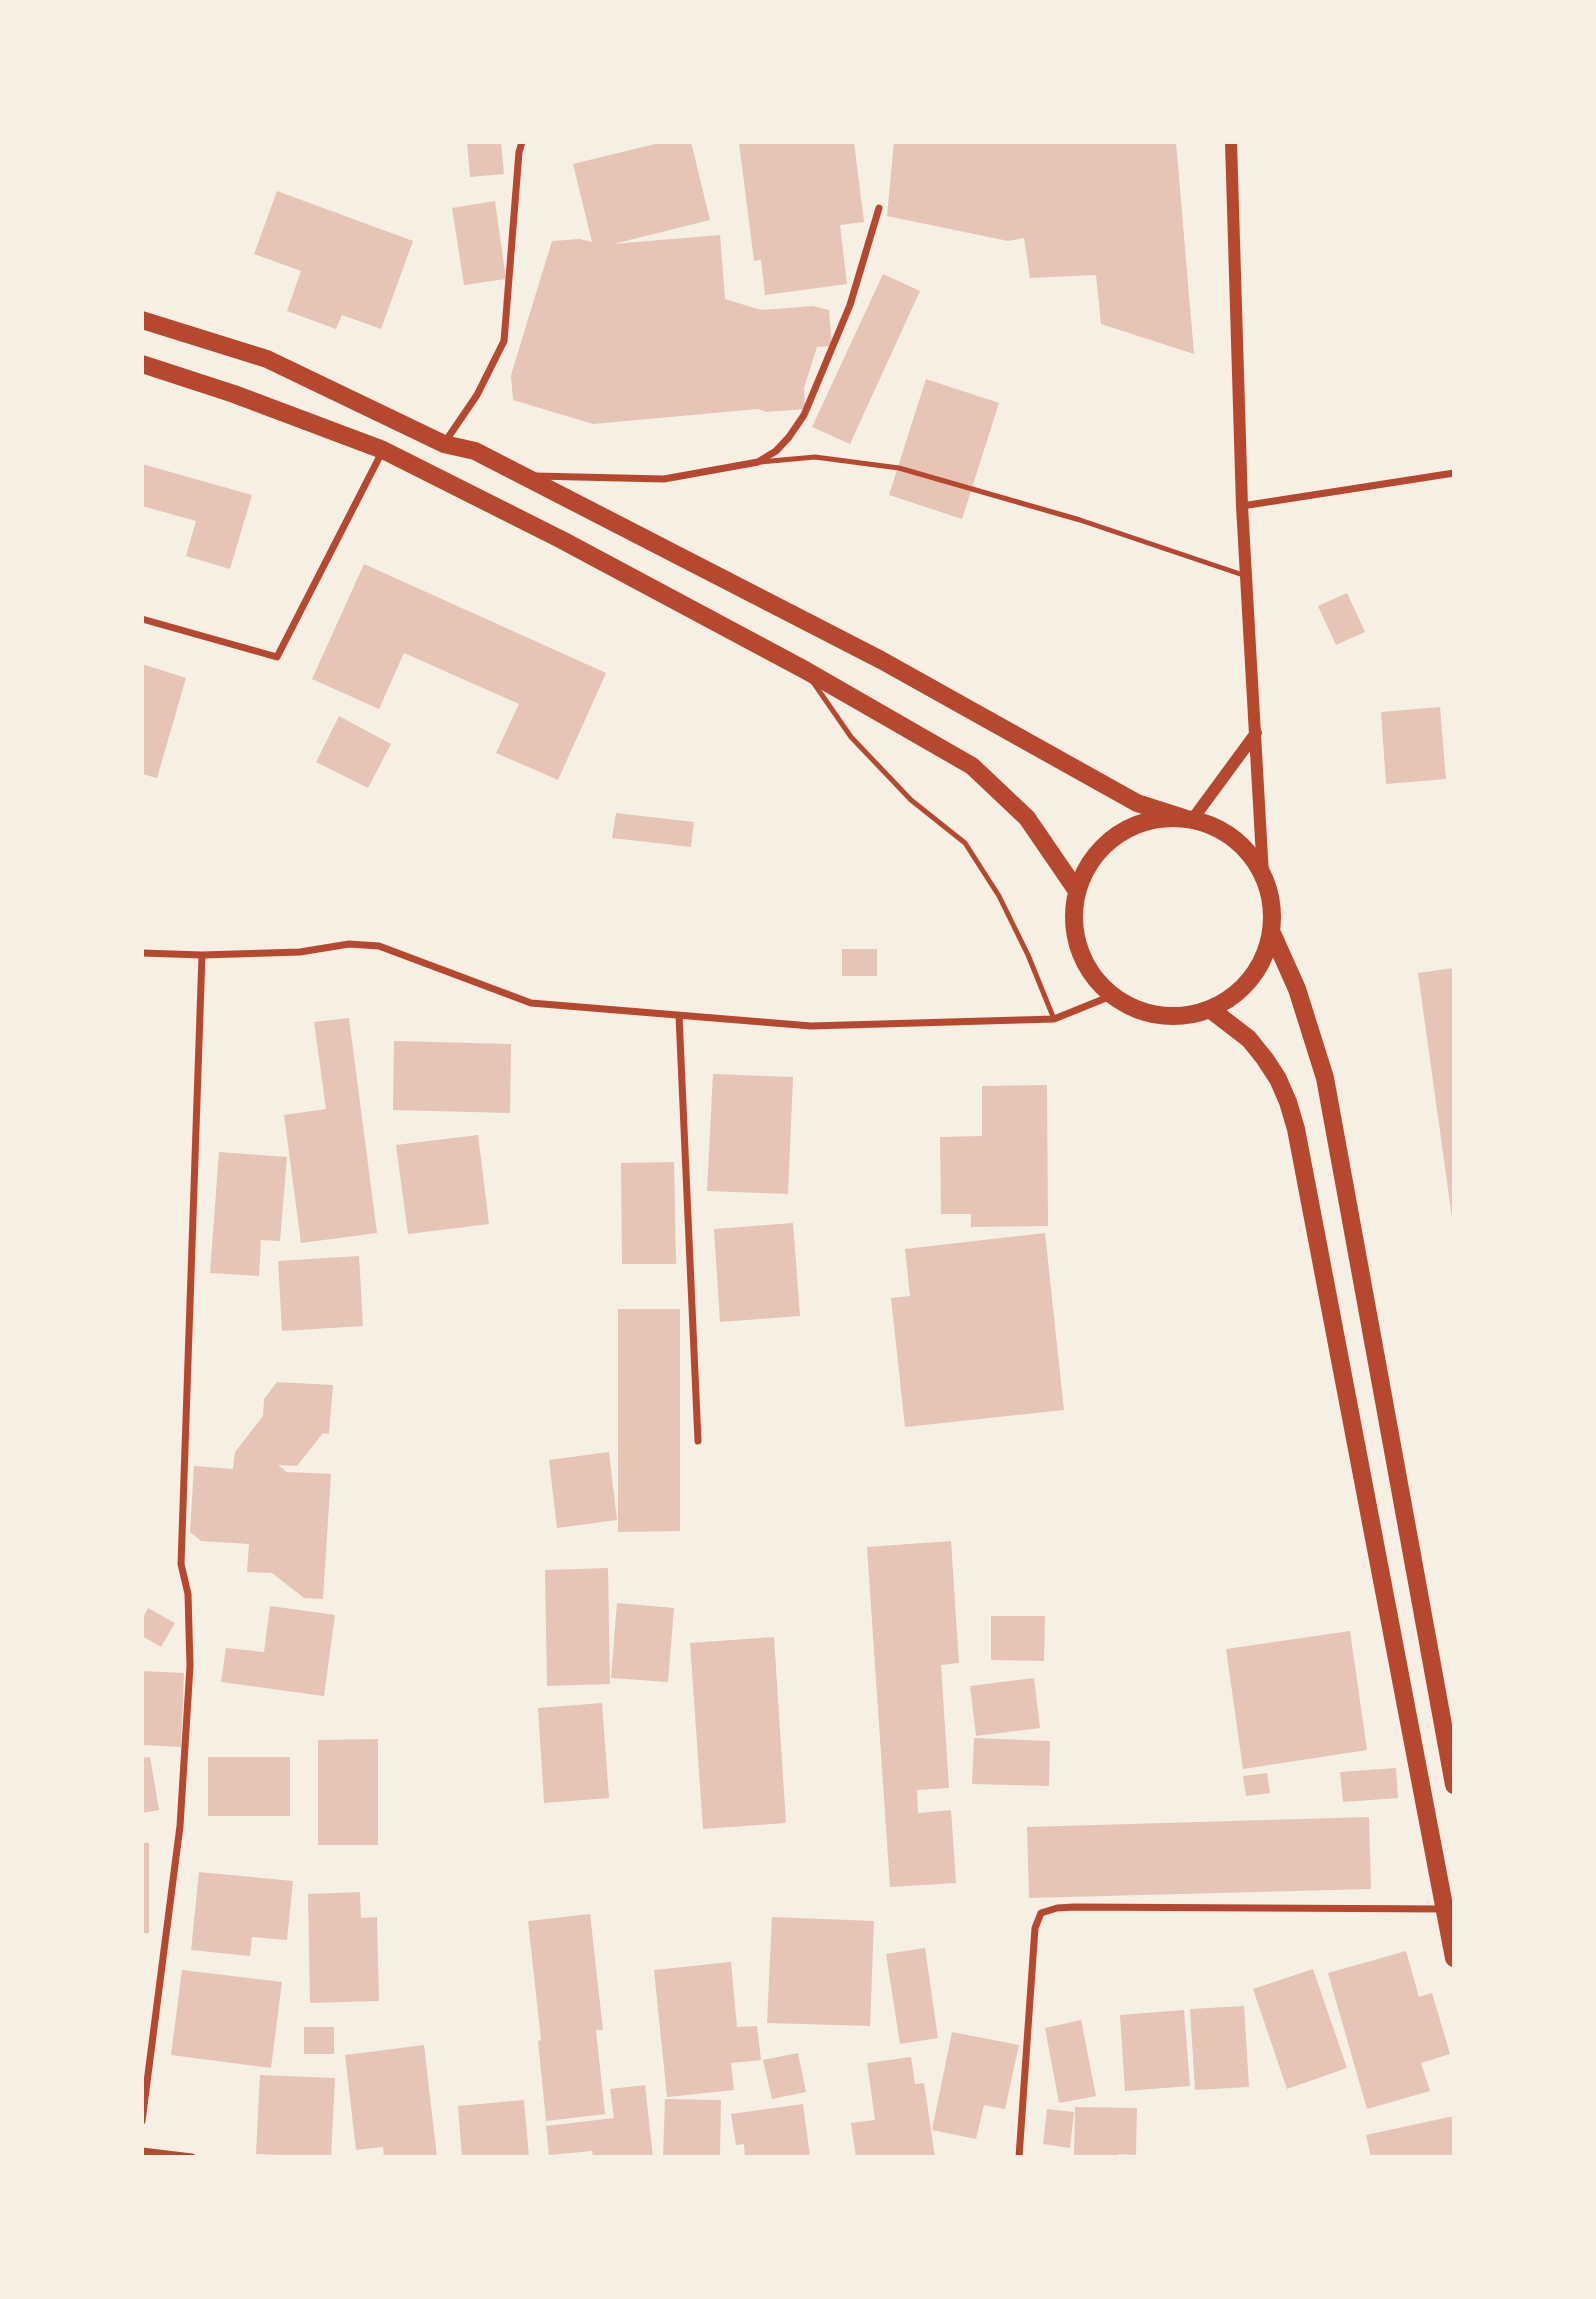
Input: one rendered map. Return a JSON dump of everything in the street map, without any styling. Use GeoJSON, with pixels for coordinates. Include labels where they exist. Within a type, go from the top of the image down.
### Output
{"type":"FeatureCollection","features":[{"type":"Feature","properties":{"kind":"main road"},"geometry":{"type":"LineString","coordinates":[[142,320],[267,359],[444,444],[475,451],[881,660],[1138,803],[1188,819],[1222,831],[1246,850],[1263,875],[1271,903],[1271,931],[1260,964],[1239,991],[1210,1009],[1184,1016],[1158,1016],[1133,1008],[1111,996],[1091,974],[1078,948],[1073,920],[1077,891],[1092,860],[1116,835],[1149,821],[1188,819]]}},
{"type":"Feature","properties":{"kind":"main road"},"geometry":{"type":"LineString","coordinates":[[142,365],[234,394],[383,450],[562,540],[805,670],[972,766],[1027,818],[1077,891]]}},
{"type":"Feature","properties":{"kind":"main road"},"geometry":{"type":"LineString","coordinates":[[1271,931],[1297,989],[1325,1078],[1454,1785]]}},
{"type":"Feature","properties":{"kind":"main road"},"geometry":{"type":"LineString","coordinates":[[1210,1009],[1249,1040],[1265,1059],[1283,1090],[1296,1129],[1454,1958]]}},
{"type":"Feature","properties":{"kind":"street"},"geometry":{"type":"LineString","coordinates":[[444,444],[477,395],[504,341],[519,152],[523,142]]}},
{"type":"Feature","properties":{"kind":"street"},"geometry":{"type":"LineString","coordinates":[[1231,142],[1242,506],[1263,875]]}},
{"type":"Feature","properties":{"kind":"street"},"geometry":{"type":"LineString","coordinates":[[524,476],[664,479],[758,462],[776,451],[804,415],[850,305],[879,208]]}},
{"type":"Feature","properties":{"kind":"street"},"geometry":{"type":"LineString","coordinates":[[142,619],[277,657],[383,450]]}},
{"type":"Feature","properties":{"kind":"street"},"geometry":{"type":"LineString","coordinates":[[1242,506],[1454,473]]}},
{"type":"Feature","properties":{"kind":"street"},"geometry":{"type":"LineString","coordinates":[[1188,819],[1256,733]]}},
{"type":"Feature","properties":{"kind":"street"},"geometry":{"type":"LineString","coordinates":[[142,954],[300,952],[349,944],[379,946],[531,1003],[811,1026],[1054,1019],[1111,996]]}},
{"type":"Feature","properties":{"kind":"street"},"geometry":{"type":"LineString","coordinates":[[142,2121],[180,1826],[190,1666],[188,1594],[181,1564],[202,955]]}},
{"type":"Feature","properties":{"kind":"street"},"geometry":{"type":"LineString","coordinates":[[679,1016],[698,1441]]}},
{"type":"Feature","properties":{"kind":"street"},"geometry":{"type":"LineString","coordinates":[[1019,2157],[1035,1928],[1041,1913],[1074,1907],[1446,1909]]}},
{"type":"Feature","properties":{"kind":"street"},"geometry":{"type":"LineString","coordinates":[[142,2151],[192,2157]]}},
{"type":"Feature","properties":{"kind":"lane"},"geometry":{"type":"LineString","coordinates":[[758,462],[815,457],[899,468],[1080,520],[1246,576]]}},
{"type":"Feature","properties":{"kind":"lane"},"geometry":{"type":"LineString","coordinates":[[805,670],[860,746],[911,800],[965,843],[999,896],[1028,955],[1054,1019]]}},
{"type":"Feature","properties":{"kind":"building"},"geometry":{"type":"Polygon","coordinates":[[[467,142],[501,142],[504,174],[470,177],[467,142]]]}},
{"type":"Feature","properties":{"kind":"building"},"geometry":{"type":"Polygon","coordinates":[[[663,142],[691,142],[710,220],[613,244],[720,235],[725,299],[761,310],[813,306],[829,310],[832,346],[817,347],[804,388],[805,409],[766,412],[758,409],[593,424],[513,400],[511,375],[552,241],[580,239],[592,242],[573,164],[663,142]]]}},
{"type":"Feature","properties":{"kind":"building"},"geometry":{"type":"Polygon","coordinates":[[[854,142],[864,222],[840,225],[847,284],[765,295],[761,260],[754,261],[739,143],[854,142]]]}},
{"type":"Feature","properties":{"kind":"building"},"geometry":{"type":"Polygon","coordinates":[[[894,142],[1176,142],[1194,354],[1101,324],[1096,275],[1030,278],[1024,238],[1008,241],[887,216],[894,142]]]}},
{"type":"Feature","properties":{"kind":"building"},"geometry":{"type":"Polygon","coordinates":[[[277,191],[413,241],[381,329],[342,315],[336,329],[287,311],[301,271],[254,254],[277,191]]]}},
{"type":"Feature","properties":{"kind":"building"},"geometry":{"type":"Polygon","coordinates":[[[495,201],[506,279],[464,285],[452,208],[495,201]]]}},
{"type":"Feature","properties":{"kind":"building"},"geometry":{"type":"Polygon","coordinates":[[[883,274],[920,291],[850,444],[812,427],[883,274]]]}},
{"type":"Feature","properties":{"kind":"building"},"geometry":{"type":"Polygon","coordinates":[[[926,379],[999,403],[962,519],[889,495],[926,379]]]}},
{"type":"Feature","properties":{"kind":"building"},"geometry":{"type":"Polygon","coordinates":[[[142,464],[252,495],[230,569],[186,556],[196,521],[142,506],[142,464]]]}},
{"type":"Feature","properties":{"kind":"building"},"geometry":{"type":"Polygon","coordinates":[[[364,564],[606,673],[558,780],[496,753],[519,704],[404,653],[379,709],[312,679],[364,564]]]}},
{"type":"Feature","properties":{"kind":"building"},"geometry":{"type":"Polygon","coordinates":[[[1347,593],[1365,632],[1336,645],[1318,606],[1347,593]]]}},
{"type":"Feature","properties":{"kind":"building"},"geometry":{"type":"Polygon","coordinates":[[[142,664],[186,678],[157,778],[142,774],[142,664]]]}},
{"type":"Feature","properties":{"kind":"building"},"geometry":{"type":"Polygon","coordinates":[[[1440,707],[1446,779],[1386,784],[1381,712],[1440,707]]]}},
{"type":"Feature","properties":{"kind":"building"},"geometry":{"type":"Polygon","coordinates":[[[339,716],[391,744],[368,788],[316,762],[339,716]]]}},
{"type":"Feature","properties":{"kind":"building"},"geometry":{"type":"Polygon","coordinates":[[[616,813],[694,822],[691,847],[612,838],[616,813]]]}},
{"type":"Feature","properties":{"kind":"building"},"geometry":{"type":"Polygon","coordinates":[[[842,949],[877,949],[877,976],[842,976],[842,949]]]}},
{"type":"Feature","properties":{"kind":"building"},"geometry":{"type":"Polygon","coordinates":[[[1454,968],[1454,1224],[1453,1225],[1418,973],[1454,968]]]}},
{"type":"Feature","properties":{"kind":"building"},"geometry":{"type":"Polygon","coordinates":[[[349,1018],[377,1233],[301,1243],[284,1115],[326,1109],[314,1022],[349,1018]]]}},
{"type":"Feature","properties":{"kind":"building"},"geometry":{"type":"Polygon","coordinates":[[[394,1041],[511,1044],[510,1113],[393,1110],[394,1041]]]}},
{"type":"Feature","properties":{"kind":"building"},"geometry":{"type":"Polygon","coordinates":[[[713,1074],[793,1077],[788,1194],[707,1191],[713,1074]]]}},
{"type":"Feature","properties":{"kind":"building"},"geometry":{"type":"Polygon","coordinates":[[[1047,1085],[1048,1226],[971,1227],[971,1214],[941,1214],[940,1137],[982,1136],[982,1086],[1047,1085]]]}},
{"type":"Feature","properties":{"kind":"building"},"geometry":{"type":"Polygon","coordinates":[[[478,1135],[489,1224],[408,1234],[396,1145],[478,1135]]]}},
{"type":"Feature","properties":{"kind":"building"},"geometry":{"type":"Polygon","coordinates":[[[219,1152],[287,1157],[280,1241],[261,1240],[259,1276],[210,1273],[219,1152]]]}},
{"type":"Feature","properties":{"kind":"building"},"geometry":{"type":"Polygon","coordinates":[[[674,1162],[676,1264],[622,1264],[621,1163],[674,1162]]]}},
{"type":"Feature","properties":{"kind":"building"},"geometry":{"type":"Polygon","coordinates":[[[793,1223],[800,1316],[720,1322],[714,1229],[793,1223]]]}},
{"type":"Feature","properties":{"kind":"building"},"geometry":{"type":"Polygon","coordinates":[[[1045,1233],[1064,1410],[905,1427],[891,1298],[910,1296],[905,1249],[1045,1233]]]}},
{"type":"Feature","properties":{"kind":"building"},"geometry":{"type":"Polygon","coordinates":[[[359,1256],[363,1326],[282,1331],[278,1261],[359,1256]]]}},
{"type":"Feature","properties":{"kind":"building"},"geometry":{"type":"Polygon","coordinates":[[[618,1309],[680,1309],[680,1531],[618,1532],[618,1309]]]}},
{"type":"Feature","properties":{"kind":"building"},"geometry":{"type":"Polygon","coordinates":[[[277,1382],[333,1385],[329,1434],[323,1433],[297,1466],[278,1465],[287,1472],[331,1474],[323,1599],[304,1598],[272,1573],[247,1572],[249,1544],[201,1541],[190,1532],[194,1466],[233,1469],[235,1452],[263,1416],[264,1399],[277,1382]]]}},
{"type":"Feature","properties":{"kind":"building"},"geometry":{"type":"Polygon","coordinates":[[[609,1452],[617,1520],[557,1528],[549,1460],[609,1452]]]}},
{"type":"Feature","properties":{"kind":"building"},"geometry":{"type":"Polygon","coordinates":[[[951,1541],[959,1663],[941,1665],[949,1788],[917,1790],[918,1813],[951,1810],[956,1883],[890,1887],[867,1547],[951,1541]]]}},
{"type":"Feature","properties":{"kind":"building"},"geometry":{"type":"Polygon","coordinates":[[[608,1568],[610,1684],[547,1686],[545,1570],[608,1568]]]}},
{"type":"Feature","properties":{"kind":"building"},"geometry":{"type":"Polygon","coordinates":[[[617,1603],[674,1608],[668,1682],[611,1678],[617,1603]]]}},
{"type":"Feature","properties":{"kind":"building"},"geometry":{"type":"Polygon","coordinates":[[[270,1606],[335,1615],[324,1696],[221,1682],[226,1648],[264,1652],[270,1606]]]}},
{"type":"Feature","properties":{"kind":"building"},"geometry":{"type":"Polygon","coordinates":[[[148,1608],[175,1623],[161,1647],[142,1636],[142,1620],[148,1608]]]}},
{"type":"Feature","properties":{"kind":"building"},"geometry":{"type":"Polygon","coordinates":[[[991,1616],[1045,1616],[1044,1661],[991,1660],[991,1616]]]}},
{"type":"Feature","properties":{"kind":"building"},"geometry":{"type":"Polygon","coordinates":[[[1350,1631],[1367,1750],[1243,1769],[1226,1649],[1350,1631]]]}},
{"type":"Feature","properties":{"kind":"building"},"geometry":{"type":"Polygon","coordinates":[[[774,1637],[786,1823],[703,1829],[690,1643],[774,1637]]]}},
{"type":"Feature","properties":{"kind":"building"},"geometry":{"type":"Polygon","coordinates":[[[142,1671],[184,1673],[181,1747],[142,1745],[142,1671]]]}},
{"type":"Feature","properties":{"kind":"building"},"geometry":{"type":"Polygon","coordinates":[[[1034,1678],[1040,1728],[976,1736],[970,1686],[1034,1678]]]}},
{"type":"Feature","properties":{"kind":"building"},"geometry":{"type":"Polygon","coordinates":[[[602,1703],[609,1798],[544,1803],[538,1708],[602,1703]]]}},
{"type":"Feature","properties":{"kind":"building"},"geometry":{"type":"Polygon","coordinates":[[[974,1738],[1050,1741],[1049,1786],[972,1784],[974,1738]]]}},
{"type":"Feature","properties":{"kind":"building"},"geometry":{"type":"Polygon","coordinates":[[[378,1739],[378,1845],[318,1845],[318,1740],[378,1739]]]}},
{"type":"Feature","properties":{"kind":"building"},"geometry":{"type":"Polygon","coordinates":[[[150,1757],[159,1810],[142,1813],[142,1758],[150,1757]]]}},
{"type":"Feature","properties":{"kind":"building"},"geometry":{"type":"Polygon","coordinates":[[[208,1757],[290,1757],[290,1816],[208,1816],[208,1757]]]}},
{"type":"Feature","properties":{"kind":"building"},"geometry":{"type":"Polygon","coordinates":[[[1396,1768],[1398,1798],[1343,1802],[1340,1772],[1396,1768]]]}},
{"type":"Feature","properties":{"kind":"building"},"geometry":{"type":"Polygon","coordinates":[[[1267,1773],[1270,1793],[1246,1796],[1243,1776],[1267,1773]]]}},
{"type":"Feature","properties":{"kind":"building"},"geometry":{"type":"Polygon","coordinates":[[[1369,1817],[1371,1889],[1029,1898],[1027,1827],[1369,1817]]]}},
{"type":"Feature","properties":{"kind":"building"},"geometry":{"type":"Polygon","coordinates":[[[142,1843],[149,1843],[149,1933],[142,1933],[142,1843]]]}},
{"type":"Feature","properties":{"kind":"building"},"geometry":{"type":"Polygon","coordinates":[[[199,1872],[293,1881],[287,1940],[252,1937],[250,1956],[191,1950],[199,1872]]]}},
{"type":"Feature","properties":{"kind":"building"},"geometry":{"type":"Polygon","coordinates":[[[360,1892],[361,1918],[377,1917],[379,2001],[310,2003],[308,1894],[360,1892]]]}},
{"type":"Feature","properties":{"kind":"building"},"geometry":{"type":"Polygon","coordinates":[[[590,1914],[603,2030],[596,2030],[605,2114],[546,2121],[538,2041],[541,2040],[528,1921],[590,1914]]]}},
{"type":"Feature","properties":{"kind":"building"},"geometry":{"type":"Polygon","coordinates":[[[772,1917],[874,1921],[870,2026],[767,2023],[772,1917]]]}},
{"type":"Feature","properties":{"kind":"building"},"geometry":{"type":"Polygon","coordinates":[[[925,1948],[938,2038],[900,2044],[886,1954],[925,1948]]]}},
{"type":"Feature","properties":{"kind":"building"},"geometry":{"type":"Polygon","coordinates":[[[1406,1951],[1419,1997],[1432,1993],[1450,2054],[1421,2063],[1430,2091],[1367,2109],[1328,1973],[1406,1951]]]}},
{"type":"Feature","properties":{"kind":"building"},"geometry":{"type":"Polygon","coordinates":[[[731,1962],[737,2027],[757,2026],[761,2060],[731,2063],[734,2090],[667,2097],[654,1970],[731,1962]]]}},
{"type":"Feature","properties":{"kind":"building"},"geometry":{"type":"Polygon","coordinates":[[[1313,1969],[1347,2068],[1287,2089],[1253,1989],[1313,1969]]]}},
{"type":"Feature","properties":{"kind":"building"},"geometry":{"type":"Polygon","coordinates":[[[182,1970],[282,1982],[271,2068],[171,2055],[182,1970]]]}},
{"type":"Feature","properties":{"kind":"building"},"geometry":{"type":"Polygon","coordinates":[[[1244,2006],[1249,2087],[1195,2090],[1190,2009],[1244,2006]]]}},
{"type":"Feature","properties":{"kind":"building"},"geometry":{"type":"Polygon","coordinates":[[[1184,2010],[1190,2086],[1125,2091],[1120,2015],[1184,2010]]]}},
{"type":"Feature","properties":{"kind":"building"},"geometry":{"type":"Polygon","coordinates":[[[1081,2020],[1096,2096],[1059,2103],[1045,2028],[1081,2020]]]}},
{"type":"Feature","properties":{"kind":"building"},"geometry":{"type":"Polygon","coordinates":[[[304,2027],[334,2027],[334,2054],[304,2054],[304,2027]]]}},
{"type":"Feature","properties":{"kind":"building"},"geometry":{"type":"Polygon","coordinates":[[[952,2032],[1019,2045],[1005,2109],[984,2105],[976,2139],[932,2130],[952,2032]]]}},
{"type":"Feature","properties":{"kind":"building"},"geometry":{"type":"Polygon","coordinates":[[[424,2045],[437,2157],[384,2157],[383,2147],[356,2150],[345,2055],[424,2045]]]}},
{"type":"Feature","properties":{"kind":"building"},"geometry":{"type":"Polygon","coordinates":[[[798,2053],[806,2092],[772,2099],[763,2060],[798,2053]]]}},
{"type":"Feature","properties":{"kind":"building"},"geometry":{"type":"Polygon","coordinates":[[[911,2057],[915,2084],[924,2083],[935,2157],[856,2157],[851,2123],[875,2120],[867,2063],[911,2057]]]}},
{"type":"Feature","properties":{"kind":"building"},"geometry":{"type":"Polygon","coordinates":[[[260,2075],[335,2078],[331,2157],[256,2154],[260,2075]]]}},
{"type":"Feature","properties":{"kind":"building"},"geometry":{"type":"Polygon","coordinates":[[[645,2085],[653,2157],[593,2157],[592,2151],[549,2155],[546,2126],[614,2118],[610,2089],[645,2085]]]}},
{"type":"Feature","properties":{"kind":"building"},"geometry":{"type":"Polygon","coordinates":[[[665,2099],[721,2100],[720,2157],[663,2157],[665,2099]]]}},
{"type":"Feature","properties":{"kind":"building"},"geometry":{"type":"Polygon","coordinates":[[[524,2100],[529,2157],[462,2157],[458,2106],[524,2100]]]}},
{"type":"Feature","properties":{"kind":"building"},"geometry":{"type":"Polygon","coordinates":[[[803,2104],[810,2157],[745,2157],[744,2144],[736,2145],[731,2114],[803,2104]]]}},
{"type":"Feature","properties":{"kind":"building"},"geometry":{"type":"Polygon","coordinates":[[[1075,2107],[1137,2108],[1136,2155],[1074,2157],[1075,2107]]]}},
{"type":"Feature","properties":{"kind":"building"},"geometry":{"type":"Polygon","coordinates":[[[1047,2109],[1074,2112],[1070,2148],[1043,2144],[1047,2109]]]}},
{"type":"Feature","properties":{"kind":"building"},"geometry":{"type":"Polygon","coordinates":[[[1454,2116],[1454,2157],[1371,2157],[1366,2135],[1454,2116]]]}}]}
